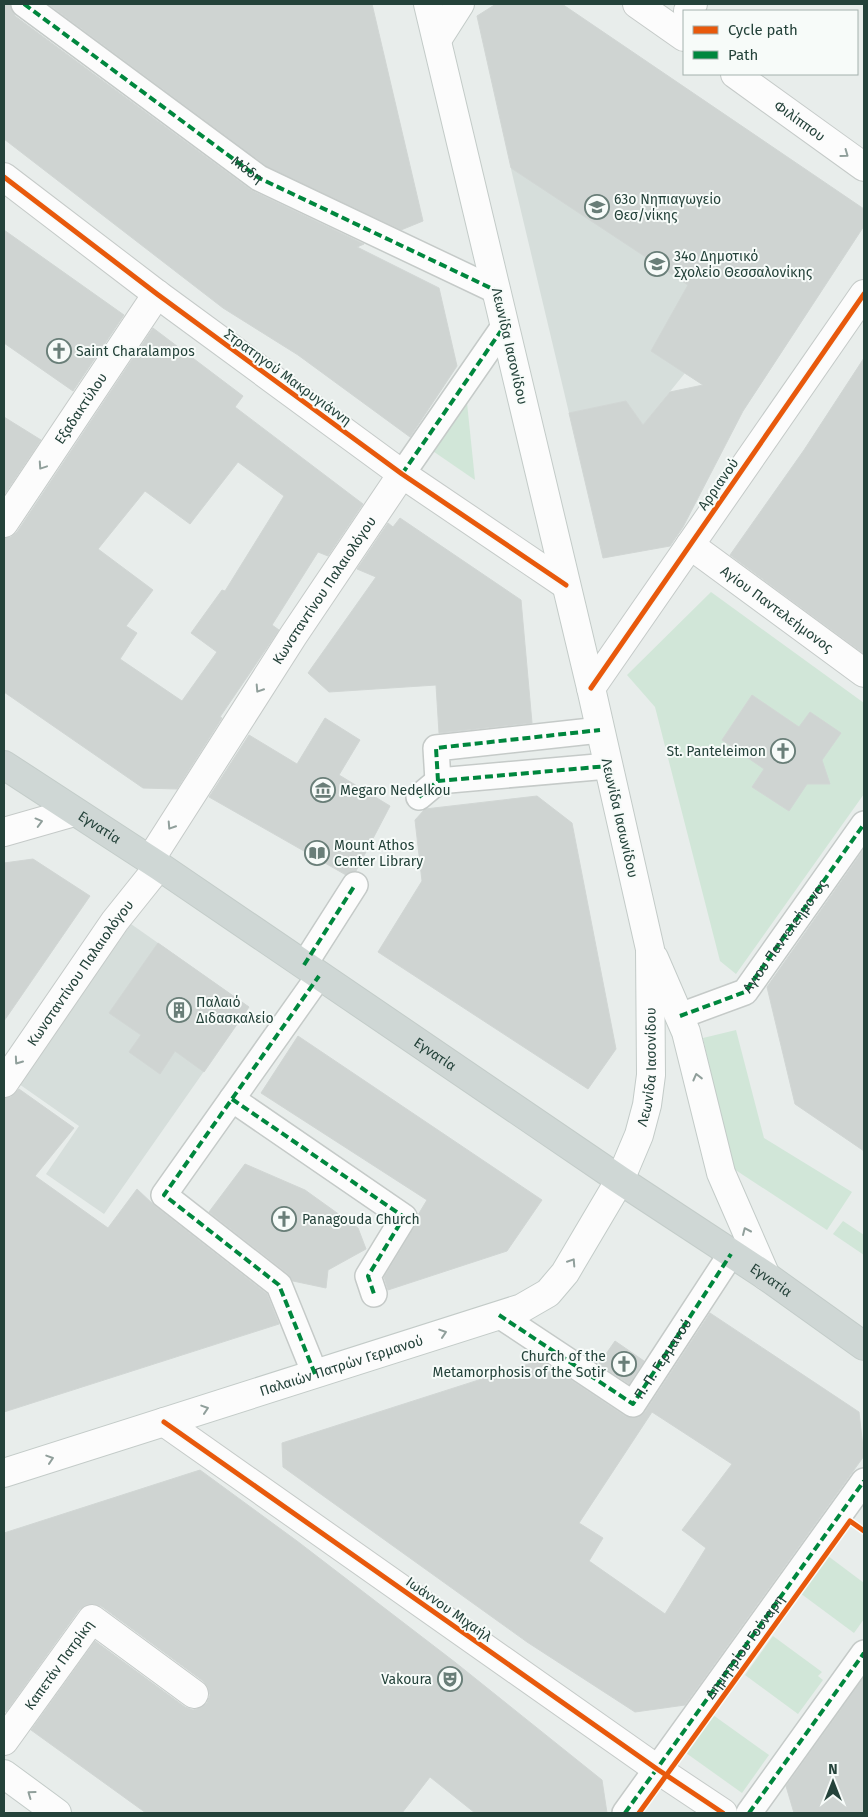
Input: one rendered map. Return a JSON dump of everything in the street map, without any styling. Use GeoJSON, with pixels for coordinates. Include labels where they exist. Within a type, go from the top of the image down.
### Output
{"type":"FeatureCollection","features":[{"type":"Feature","properties":{"kind":"main road","name":"Εγνατία"},"geometry":{"type":"LineString","coordinates":[[4,765],[155,863],[620,1180],[766,1276],[864,1346]]}},
{"type":"Feature","properties":{"kind":"street","name":"Μόδη"},"geometry":{"type":"LineString","coordinates":[[24,4],[259,178],[497,291]]}},
{"type":"Feature","properties":{"kind":"street","name":"Λεωνίδα Ιασονίδου"},"geometry":{"type":"LineString","coordinates":[[428,4],[591,688]]}},
{"type":"Feature","properties":{"kind":"street"},"geometry":{"type":"LineString","coordinates":[[437,40],[460,4]]}},
{"type":"Feature","properties":{"kind":"street"},"geometry":{"type":"LineString","coordinates":[[637,4],[683,24]]}},
{"type":"Feature","properties":{"kind":"street","name":"Φιλίππου"},"geometry":{"type":"LineString","coordinates":[[736,75],[864,167]]}},
{"type":"Feature","properties":{"kind":"street","name":"Στρατηγού Μακρυγιάννη"},"geometry":{"type":"LineString","coordinates":[[4,177],[156,294],[402,474],[566,585]]}},
{"type":"Feature","properties":{"kind":"street","name":"Εξαδακτύλου"},"geometry":{"type":"LineString","coordinates":[[4,523],[156,294]]}},
{"type":"Feature","properties":{"kind":"street","name":"Αρριανού"},"geometry":{"type":"LineString","coordinates":[[591,688],[864,294]]}},
{"type":"Feature","properties":{"kind":"street","name":"Κωνσταντίνου Παλαιολόγου"},"geometry":{"type":"LineString","coordinates":[[4,1083],[155,863],[288,644],[402,474],[505,326]]}},
{"type":"Feature","properties":{"kind":"street","name":"Αγίου Παντελεήμονος"},"geometry":{"type":"LineString","coordinates":[[690,545],[864,673]]}},
{"type":"Feature","properties":{"kind":"street","name":"Λεωνίδα Ιασωνίδου"},"geometry":{"type":"LineString","coordinates":[[591,688],[650,949]]}},
{"type":"Feature","properties":{"kind":"street"},"geometry":{"type":"LineString","coordinates":[[438,781],[436,748],[600,730]]}},
{"type":"Feature","properties":{"kind":"street"},"geometry":{"type":"LineString","coordinates":[[419,797],[438,781],[608,766]]}},
{"type":"Feature","properties":{"kind":"street"},"geometry":{"type":"LineString","coordinates":[[4,832],[74,812]]}},
{"type":"Feature","properties":{"kind":"street","name":"Αγιου Παντελεήμονος"},"geometry":{"type":"LineString","coordinates":[[680,1016],[745,992],[864,824]]}},
{"type":"Feature","properties":{"kind":"street"},"geometry":{"type":"LineString","coordinates":[[315,1374],[279,1285],[164,1195],[232,1099],[311,971],[355,885]]}},
{"type":"Feature","properties":{"kind":"street","name":"Λεωνίδα Ιασονίδου"},"geometry":{"type":"LineString","coordinates":[[620,1180],[639,1135],[650,1090],[652,1051],[650,949]]}},
{"type":"Feature","properties":{"kind":"street"},"geometry":{"type":"LineString","coordinates":[[650,949],[686,1032],[721,1173],[766,1276]]}},
{"type":"Feature","properties":{"kind":"street"},"geometry":{"type":"LineString","coordinates":[[232,1099],[404,1217],[368,1276],[374,1294]]}},
{"type":"Feature","properties":{"kind":"street","name":"Παλαιών Πατρών Γερμανού"},"geometry":{"type":"LineString","coordinates":[[4,1473],[528,1305],[552,1289],[582,1248],[620,1180]]}},
{"type":"Feature","properties":{"kind":"street","name":"Π. Π. Γερμανού"},"geometry":{"type":"LineString","coordinates":[[499,1315],[633,1404],[732,1254]]}},
{"type":"Feature","properties":{"kind":"street","name":"Ιωάννου Μιχαήλ"},"geometry":{"type":"LineString","coordinates":[[164,1422],[657,1769],[723,1813]]}},
{"type":"Feature","properties":{"kind":"street","name":"Δημητρίου Γούναρη"},"geometry":{"type":"LineString","coordinates":[[625,1813],[864,1481]]}},
{"type":"Feature","properties":{"kind":"street","name":"Καπετάν Πατρίκη"},"geometry":{"type":"LineString","coordinates":[[4,1741],[92,1619],[194,1694]]}},
{"type":"Feature","properties":{"kind":"street"},"geometry":{"type":"LineString","coordinates":[[749,1813],[864,1653]]}},
{"type":"Feature","properties":{"kind":"street"},"geometry":{"type":"LineString","coordinates":[[4,1774],[58,1813]]}},
{"type":"Feature","properties":{"kind":"shaded area","name":"34ο Δημοτικό Σχολείο Θεσσαλονίκης"},"geometry":{"type":"Polygon","coordinates":[[[592,147],[743,234],[820,293],[743,411],[685,373],[643,425],[626,401],[569,413],[511,169],[592,147]]]}},
{"type":"Feature","properties":{"kind":"shaded area"},"geometry":{"type":"Polygon","coordinates":[[[131,924],[249,1007],[104,1214],[46,1174],[79,1126],[19,1084],[131,924]]]}},
{"type":"Feature","properties":{"kind":"green space"},"geometry":{"type":"Polygon","coordinates":[[[466,393],[475,480],[427,447],[466,393]]]}},
{"type":"Feature","properties":{"kind":"green space"},"geometry":{"type":"Polygon","coordinates":[[[711,592],[864,703],[864,794],[736,974],[720,961],[655,707],[627,675],[711,592]]]}},
{"type":"Feature","properties":{"kind":"green space"},"geometry":{"type":"Polygon","coordinates":[[[736,1030],[764,1138],[852,1192],[827,1230],[731,1167],[703,1038],[736,1030]]]}},
{"type":"Feature","properties":{"kind":"green space"},"geometry":{"type":"Polygon","coordinates":[[[843,1221],[864,1235],[864,1255],[833,1234],[843,1221]]]}},
{"type":"Feature","properties":{"kind":"green space"},"geometry":{"type":"Polygon","coordinates":[[[828,1556],[864,1583],[864,1619],[854,1633],[800,1593],[828,1556]]]}},
{"type":"Feature","properties":{"kind":"green space"},"geometry":{"type":"Polygon","coordinates":[[[773,1636],[822,1672],[818,1676],[823,1680],[798,1714],[745,1675],[773,1636]]]}},
{"type":"Feature","properties":{"kind":"green space"},"geometry":{"type":"Polygon","coordinates":[[[713,1715],[769,1755],[742,1793],[686,1753],[713,1715]]]}},
{"type":"Feature","properties":{"kind":"building"},"geometry":{"type":"Polygon","coordinates":[[[4,4],[10,4],[15,16],[251,190],[364,244],[357,247],[439,288],[457,366],[410,437],[298,355],[223,308],[4,139],[4,4]]]}},
{"type":"Feature","properties":{"kind":"building"},"geometry":{"type":"Polygon","coordinates":[[[48,4],[372,4],[423,221],[401,230],[266,166],[48,4]]]}},
{"type":"Feature","properties":{"kind":"building"},"geometry":{"type":"Polygon","coordinates":[[[496,4],[562,4],[864,209],[864,226],[743,411],[683,527],[670,546],[603,558],[569,413],[626,401],[643,425],[670,392],[703,385],[651,351],[688,285],[511,168],[477,16],[496,4]]]}},
{"type":"Feature","properties":{"kind":"building"},"geometry":{"type":"Polygon","coordinates":[[[4,230],[124,315],[73,391],[4,343],[4,230]]]}},
{"type":"Feature","properties":{"kind":"building"},"geometry":{"type":"Polygon","coordinates":[[[153,328],[243,396],[235,407],[363,504],[328,556],[318,552],[272,625],[279,630],[220,717],[222,718],[177,789],[143,788],[4,692],[4,538],[11,537],[17,532],[153,328]],[[238,462],[190,524],[145,491],[98,549],[153,590],[126,626],[137,633],[120,659],[182,701],[217,652],[191,633],[222,590],[225,591],[284,496],[238,462]]]}},
{"type":"Feature","properties":{"kind":"building"},"geometry":{"type":"Polygon","coordinates":[[[864,358],[864,654],[730,555],[804,450],[864,358]]]}},
{"type":"Feature","properties":{"kind":"building"},"geometry":{"type":"Polygon","coordinates":[[[4,417],[41,440],[4,495],[4,417]]]}},
{"type":"Feature","properties":{"kind":"building"},"geometry":{"type":"Polygon","coordinates":[[[400,518],[521,600],[532,723],[439,733],[436,685],[329,692],[308,673],[376,577],[357,569],[388,523],[393,527],[400,518]]]}},
{"type":"Feature","properties":{"kind":"building","name":"St. Panteleimon"},"geometry":{"type":"Polygon","coordinates":[[[752,695],[799,727],[810,712],[841,733],[822,760],[830,784],[807,784],[789,811],[752,787],[764,769],[722,740],[752,695]]]}},
{"type":"Feature","properties":{"kind":"building","name":"Megaro Nedelkou"},"geometry":{"type":"Polygon","coordinates":[[[325,718],[360,740],[339,775],[390,806],[356,871],[346,875],[209,797],[249,735],[297,764],[325,718]]]}},
{"type":"Feature","properties":{"kind":"building"},"geometry":{"type":"Polygon","coordinates":[[[537,796],[572,823],[616,1049],[588,1089],[378,952],[422,881],[415,820],[425,809],[537,796]]]}},
{"type":"Feature","properties":{"kind":"building"},"geometry":{"type":"Polygon","coordinates":[[[864,849],[864,1151],[795,1104],[767,987],[864,849]]]}},
{"type":"Feature","properties":{"kind":"building"},"geometry":{"type":"Polygon","coordinates":[[[33,859],[90,896],[4,1021],[4,863],[33,859]]]}},
{"type":"Feature","properties":{"kind":"building","name":"Παλαιό Διδασκαλείο"},"geometry":{"type":"Polygon","coordinates":[[[158,943],[249,1007],[204,1072],[175,1051],[160,1074],[129,1052],[141,1035],[109,1013],[158,943]]]}},
{"type":"Feature","properties":{"kind":"building"},"geometry":{"type":"Polygon","coordinates":[[[298,1036],[542,1200],[507,1251],[388,1290],[384,1277],[416,1224],[418,1215],[427,1200],[261,1093],[298,1036]]]}},
{"type":"Feature","properties":{"kind":"building"},"geometry":{"type":"Polygon","coordinates":[[[19,1089],[74,1128],[35,1176],[108,1228],[137,1189],[155,1206],[267,1294],[279,1324],[4,1412],[4,1098],[11,1097],[19,1089]]]}},
{"type":"Feature","properties":{"kind":"building","name":"Panagouda Church"},"geometry":{"type":"Polygon","coordinates":[[[245,1164],[305,1190],[358,1228],[366,1249],[328,1270],[326,1288],[293,1281],[288,1274],[209,1212],[245,1164]]]}},
{"type":"Feature","properties":{"kind":"building"},"geometry":{"type":"Polygon","coordinates":[[[710,1313],[859,1412],[864,1456],[685,1705],[635,1712],[527,1642],[283,1467],[282,1443],[541,1360],[625,1416],[639,1417],[645,1412],[710,1313]],[[652,1412],[579,1523],[603,1538],[589,1561],[665,1614],[706,1548],[682,1530],[732,1464],[652,1412]]]}},
{"type":"Feature","properties":{"kind":"building","name":"Church of the Metamorphosis of the Sotir"},"geometry":{"type":"Polygon","coordinates":[[[615,1341],[644,1361],[629,1384],[599,1364],[615,1341]]]}},
{"type":"Feature","properties":{"kind":"building"},"geometry":{"type":"Polygon","coordinates":[[[200,1470],[297,1541],[456,1663],[602,1780],[607,1813],[475,1813],[430,1777],[402,1813],[146,1813],[31,1730],[95,1641],[185,1707],[193,1710],[207,1703],[210,1695],[203,1681],[101,1606],[94,1604],[86,1605],[79,1610],[6,1712],[4,1711],[4,1533],[200,1470]]]}},
{"type":"Feature","properties":{"kind":"building"},"geometry":{"type":"Polygon","coordinates":[[[864,1677],[864,1813],[794,1813],[786,1786],[864,1677]]]}},
{"type":"Feature","properties":{"kind":"marked path"},"geometry":{"type":"LineString","coordinates":[[24,4],[259,178],[497,291]]}},
{"type":"Feature","properties":{"kind":"marked path"},"geometry":{"type":"LineString","coordinates":[[402,474],[505,325]]}},
{"type":"Feature","properties":{"kind":"marked path"},"geometry":{"type":"LineString","coordinates":[[438,781],[436,748],[600,730]]}},
{"type":"Feature","properties":{"kind":"marked path"},"geometry":{"type":"LineString","coordinates":[[419,797],[438,781],[608,766]]}},
{"type":"Feature","properties":{"kind":"marked path"},"geometry":{"type":"LineString","coordinates":[[680,1016],[745,992],[864,824]]}},
{"type":"Feature","properties":{"kind":"marked path"},"geometry":{"type":"LineString","coordinates":[[304,965],[355,885]]}},
{"type":"Feature","properties":{"kind":"marked path"},"geometry":{"type":"LineString","coordinates":[[315,1374],[279,1285],[164,1195],[319,976]]}},
{"type":"Feature","properties":{"kind":"marked path"},"geometry":{"type":"LineString","coordinates":[[232,1099],[404,1217],[368,1276],[374,1294]]}},
{"type":"Feature","properties":{"kind":"marked path"},"geometry":{"type":"LineString","coordinates":[[499,1315],[633,1404],[731,1254]]}},
{"type":"Feature","properties":{"kind":"marked path"},"geometry":{"type":"LineString","coordinates":[[625,1813],[864,1481]]}},
{"type":"Feature","properties":{"kind":"marked path"},"geometry":{"type":"LineString","coordinates":[[749,1813],[864,1653]]}},
{"type":"Feature","properties":{"kind":"cycle path"},"geometry":{"type":"LineString","coordinates":[[4,177],[157,294],[402,474],[566,585]]}},
{"type":"Feature","properties":{"kind":"cycle path"},"geometry":{"type":"LineString","coordinates":[[591,688],[864,294]]}},
{"type":"Feature","properties":{"kind":"cycle path"},"geometry":{"type":"LineString","coordinates":[[164,1422],[657,1769],[723,1813]]}},
{"type":"Feature","properties":{"kind":"cycle path"},"geometry":{"type":"LineString","coordinates":[[639,1813],[850,1521],[864,1531]]}},
{"type":"Feature","properties":{"kind":"place","name":"63ο Νηπιαγωγείο Θεσ/νίκης"},"geometry":{"type":"Point","coordinates":[597,207]}},
{"type":"Feature","properties":{"kind":"place","name":"34ο Δημοτικό Σχολείο Θεσσαλονίκης"},"geometry":{"type":"Point","coordinates":[657,264]}},
{"type":"Feature","properties":{"kind":"place","name":"Saint Charalampos"},"geometry":{"type":"Point","coordinates":[59,351]}},
{"type":"Feature","properties":{"kind":"place","name":"St. Panteleimon"},"geometry":{"type":"Point","coordinates":[783,751]}},
{"type":"Feature","properties":{"kind":"place","name":"Megaro Nedelkou"},"geometry":{"type":"Point","coordinates":[323,790]}},
{"type":"Feature","properties":{"kind":"place","name":"Mount Athos Center Library"},"geometry":{"type":"Point","coordinates":[317,853]}},
{"type":"Feature","properties":{"kind":"place","name":"Παλαιό Διδασκαλείο"},"geometry":{"type":"Point","coordinates":[179,1010]}},
{"type":"Feature","properties":{"kind":"place","name":"Panagouda Church"},"geometry":{"type":"Point","coordinates":[284,1219]}},
{"type":"Feature","properties":{"kind":"place","name":"Church of the Metamorphosis of the Sotir"},"geometry":{"type":"Point","coordinates":[624,1364]}},
{"type":"Feature","properties":{"kind":"place","name":"Vakoura"},"geometry":{"type":"Point","coordinates":[450,1679]}}]}
